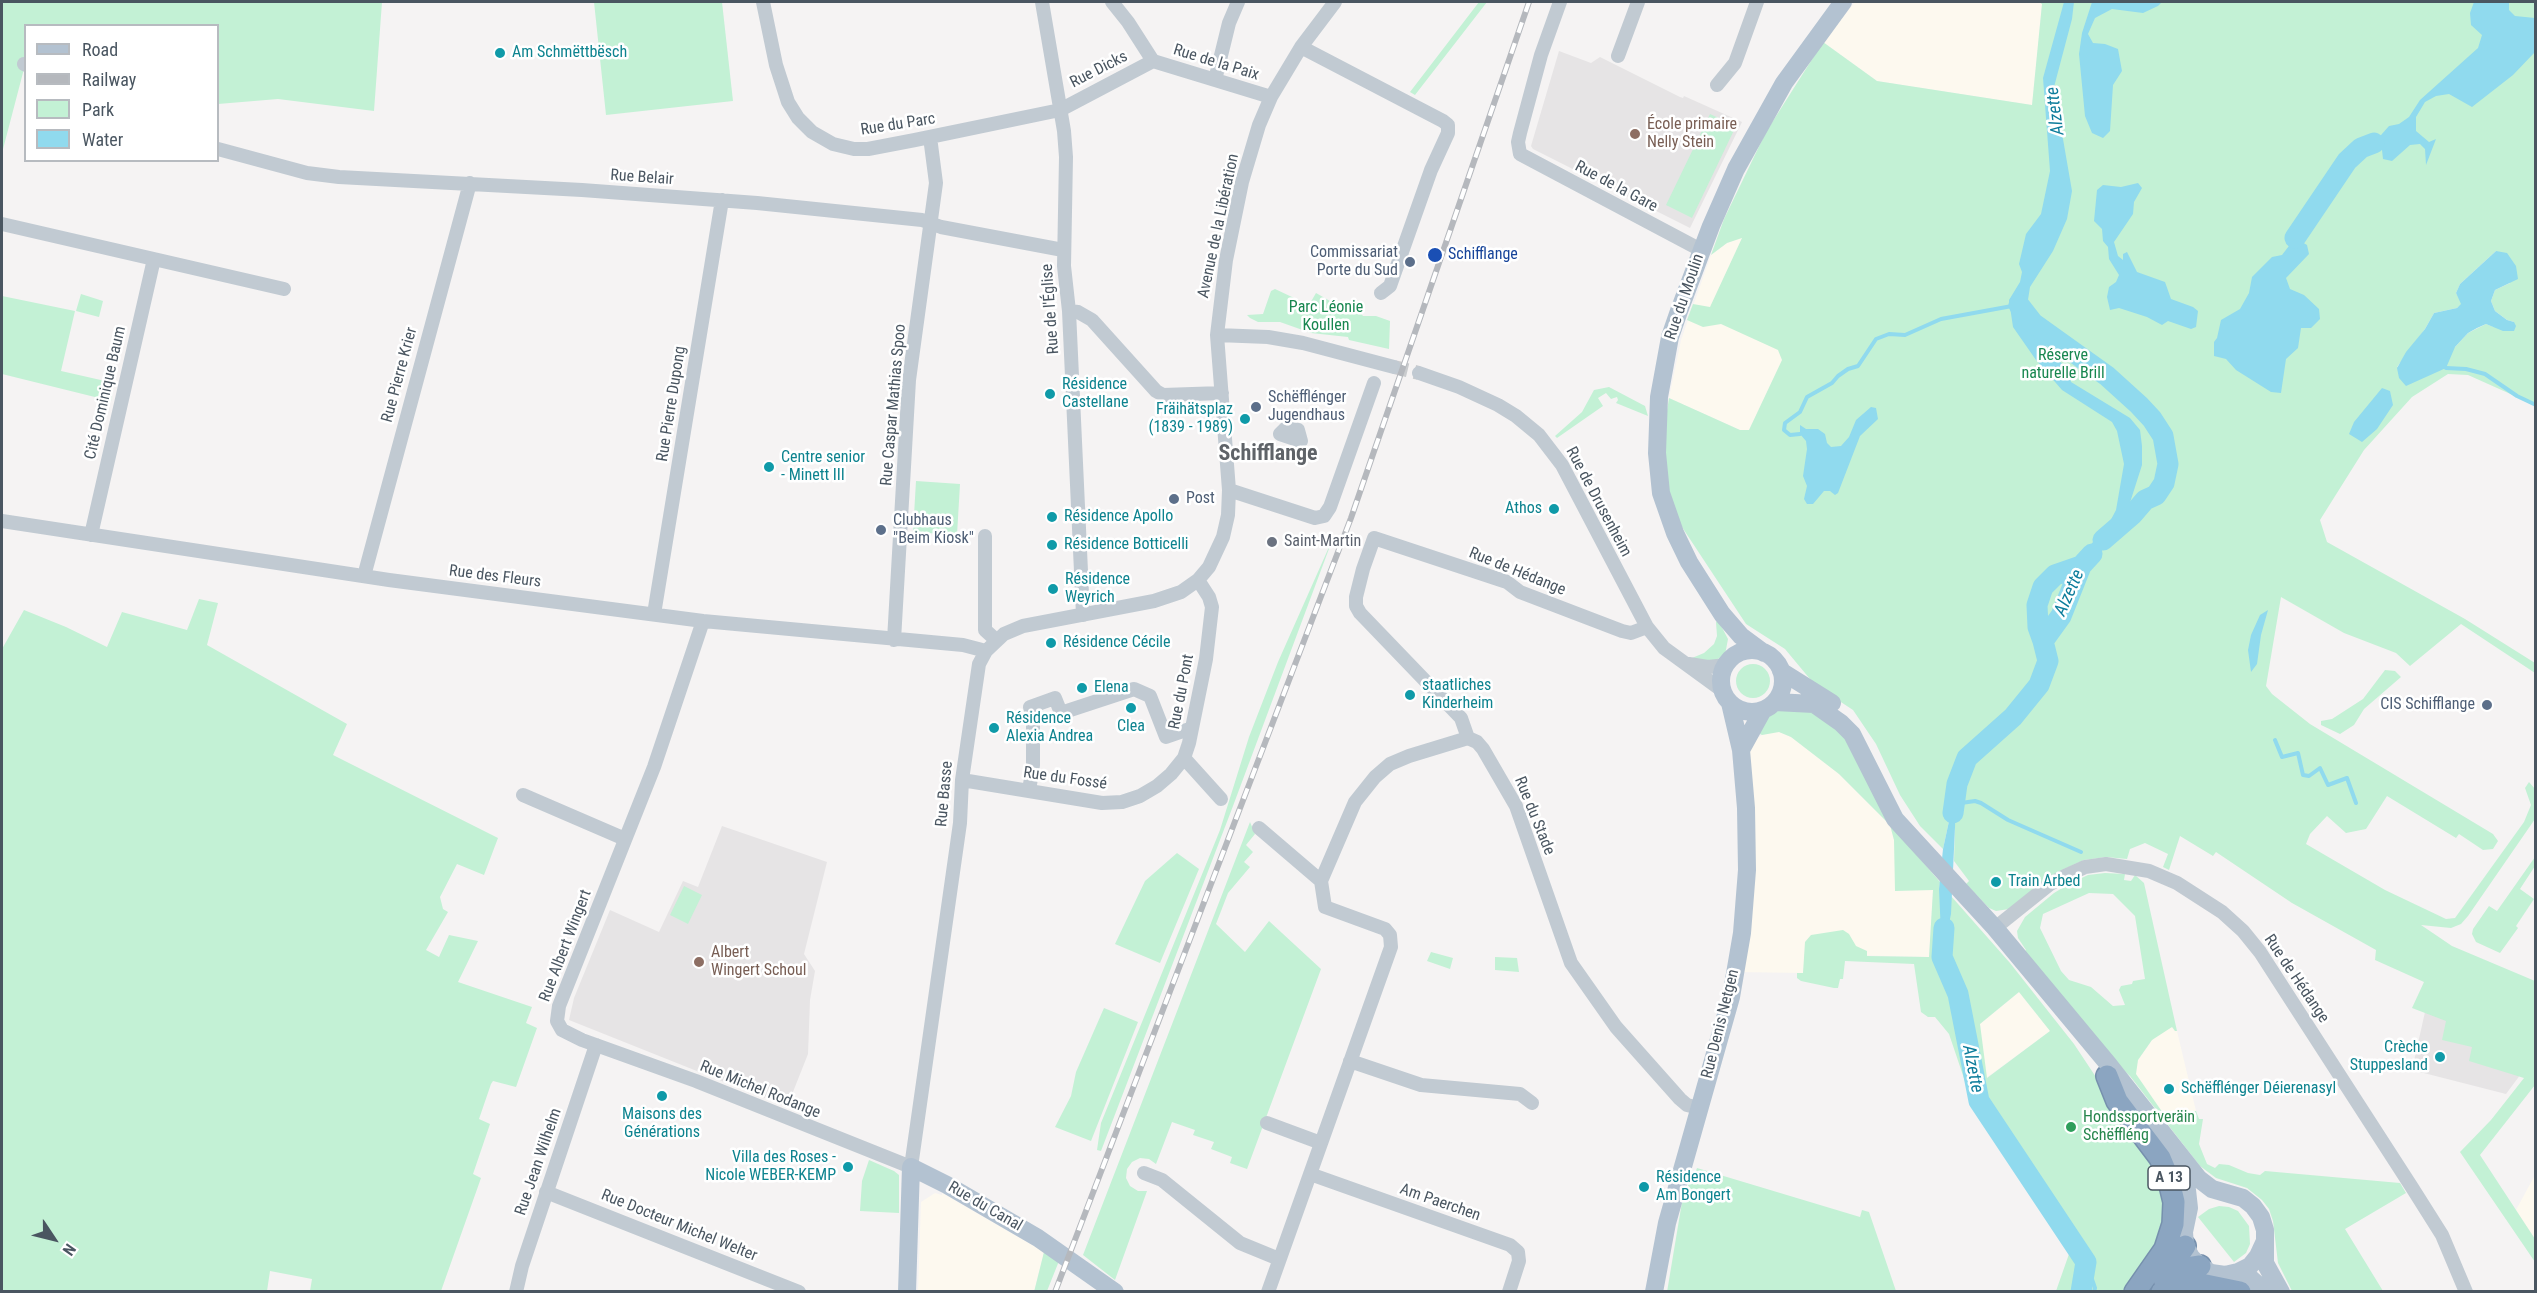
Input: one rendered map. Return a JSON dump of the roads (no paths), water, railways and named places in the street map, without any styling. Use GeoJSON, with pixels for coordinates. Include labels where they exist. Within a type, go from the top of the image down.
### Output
{"type":"FeatureCollection","features":[{"type":"Feature","properties":{"kind":"highway","name":"A 13"},"geometry":{"type":"LineString","coordinates":[[2107,1076],[2117,1101],[2160,1158],[2168,1177],[2174,1202],[2173,1224],[2165,1249],[2143,1290]]}},
{"type":"Feature","properties":{"kind":"highway"},"geometry":{"type":"LineString","coordinates":[[2143,1290],[2185,1246]]}},
{"type":"Feature","properties":{"kind":"highway"},"geometry":{"type":"LineString","coordinates":[[2143,1290],[2187,1268],[2200,1266]]}},
{"type":"Feature","properties":{"kind":"highway"},"geometry":{"type":"LineString","coordinates":[[2162,1292],[2176,1284],[2191,1282],[2239,1282]]}},
{"type":"Feature","properties":{"kind":"main road","name":"Rue du Moulin"},"geometry":{"type":"LineString","coordinates":[[1722,614],[1689,562],[1675,533],[1661,493],[1657,453],[1659,397],[1670,337],[1701,250],[1736,169],[1784,83],[1838,3]]}},
{"type":"Feature","properties":{"kind":"main road"},"geometry":{"type":"LineString","coordinates":[[1722,614],[1741,636],[1777,663],[1781,671],[1783,687],[1741,750]]}},
{"type":"Feature","properties":{"kind":"main road"},"geometry":{"type":"LineString","coordinates":[[1722,614],[1731,639],[1729,662],[1721,682],[1727,697],[1746,712],[1769,706],[1814,704],[1841,723],[1857,742],[1895,819],[1936,861],[1995,928],[2109,1065],[2199,1179],[2212,1189],[2243,1198],[2253,1206],[2261,1217],[2265,1230],[2265,1263],[2281,1292]]}},
{"type":"Feature","properties":{"kind":"main road"},"geometry":{"type":"LineString","coordinates":[[1729,662],[1747,651],[1764,653]]}},
{"type":"Feature","properties":{"kind":"main road"},"geometry":{"type":"LineString","coordinates":[[1781,671],[1835,705],[1859,728],[1890,790],[1936,861]]}},
{"type":"Feature","properties":{"kind":"main road","name":"Rue Denis Netgen"},"geometry":{"type":"LineString","coordinates":[[1654,1292],[1667,1223],[1731,997],[1742,933],[1747,870],[1747,828],[1741,750],[1727,697]]}},
{"type":"Feature","properties":{"kind":"main road"},"geometry":{"type":"LineString","coordinates":[[2043,986],[2180,1175],[2190,1199],[2184,1232],[2185,1246],[2191,1257],[2211,1273],[2225,1275],[2239,1282]]}},
{"type":"Feature","properties":{"kind":"main road"},"geometry":{"type":"LineString","coordinates":[[907,1292],[911,1167]]}},
{"type":"Feature","properties":{"kind":"main road","name":"Rue du Canal"},"geometry":{"type":"LineString","coordinates":[[911,1167],[947,1185],[1056,1250],[1104,1288]]}},
{"type":"Feature","properties":{"kind":"main road"},"geometry":{"type":"LineString","coordinates":[[2187,1219],[2204,1199],[2230,1194]]}},
{"type":"Feature","properties":{"kind":"main road"},"geometry":{"type":"LineString","coordinates":[[2239,1282],[2258,1256],[2264,1243]]}},
{"type":"Feature","properties":{"kind":"main road"},"geometry":{"type":"LineString","coordinates":[[2239,1282],[2249,1277],[2266,1292]]}},
{"type":"Feature","properties":{"kind":"street","name":"Rue du Parc"},"geometry":{"type":"LineString","coordinates":[[763,2],[776,65],[788,102],[798,118],[812,132],[833,144],[854,149],[868,149],[1060,110]]}},
{"type":"Feature","properties":{"kind":"street","name":"Rue de l'Église"},"geometry":{"type":"LineString","coordinates":[[1042,2],[1066,157],[1064,250],[1069,311],[1083,615]]}},
{"type":"Feature","properties":{"kind":"street","name":"Rue de la Paix"},"geometry":{"type":"LineString","coordinates":[[1112,2],[1128,22],[1153,62],[1271,97]]}},
{"type":"Feature","properties":{"kind":"street"},"geometry":{"type":"LineString","coordinates":[[1215,80],[1229,23],[1238,2]]}},
{"type":"Feature","properties":{"kind":"street","name":"Avenue de la Libération"},"geometry":{"type":"LineString","coordinates":[[1198,580],[1209,567],[1222,537],[1228,515],[1229,490],[1217,335],[1226,260],[1242,182],[1259,126],[1271,97],[1301,47],[1335,2]]}},
{"type":"Feature","properties":{"kind":"street","name":"Rue de la Gare"},"geometry":{"type":"LineString","coordinates":[[1560,2],[1538,66],[1520,133],[1518,151],[1526,159],[1701,250]]}},
{"type":"Feature","properties":{"kind":"street"},"geometry":{"type":"LineString","coordinates":[[1618,56],[1638,2]]}},
{"type":"Feature","properties":{"kind":"street"},"geometry":{"type":"LineString","coordinates":[[1717,85],[1735,63],[1757,2]]}},
{"type":"Feature","properties":{"kind":"street"},"geometry":{"type":"LineString","coordinates":[[1301,47],[1448,125],[1448,133],[1425,188],[1390,286],[1381,293]]}},
{"type":"Feature","properties":{"kind":"street","name":"Rue Dicks"},"geometry":{"type":"LineString","coordinates":[[1060,110],[1153,62]]}},
{"type":"Feature","properties":{"kind":"street","name":"Rue Caspar Mathias Spoo"},"geometry":{"type":"LineString","coordinates":[[894,640],[909,380],[936,183],[930,137]]}},
{"type":"Feature","properties":{"kind":"street","name":"Rue Belair"},"geometry":{"type":"LineString","coordinates":[[219,149],[307,173],[339,177],[470,183],[722,200],[932,222],[941,227],[1064,250]]}},
{"type":"Feature","properties":{"kind":"street","name":"Rue Pierre Krier"},"geometry":{"type":"LineString","coordinates":[[364,576],[365,565],[470,183]]}},
{"type":"Feature","properties":{"kind":"street","name":"Rue Pierre Dupong"},"geometry":{"type":"LineString","coordinates":[[654,614],[722,200]]}},
{"type":"Feature","properties":{"kind":"street"},"geometry":{"type":"LineString","coordinates":[[2,224],[284,289]]}},
{"type":"Feature","properties":{"kind":"street","name":"Cité Dominique Baum"},"geometry":{"type":"LineString","coordinates":[[92,535],[154,259]]}},
{"type":"Feature","properties":{"kind":"street"},"geometry":{"type":"LineString","coordinates":[[1069,311],[1078,312],[1092,320],[1156,391],[1163,395],[1222,393]]}},
{"type":"Feature","properties":{"kind":"street"},"geometry":{"type":"LineString","coordinates":[[1217,335],[1268,337],[1303,343],[1394,367]]}},
{"type":"Feature","properties":{"kind":"street","name":"Rue de Drusenheim"},"geometry":{"type":"LineString","coordinates":[[1419,373],[1479,396],[1516,416],[1539,435],[1562,465],[1647,627],[1664,648],[1727,697]]}},
{"type":"Feature","properties":{"kind":"street"},"geometry":{"type":"LineString","coordinates":[[1229,490],[1314,518],[1324,516],[1330,507],[1374,383]]}},
{"type":"Feature","properties":{"kind":"street","name":"Rue des Fleurs"},"geometry":{"type":"LineString","coordinates":[[2,521],[364,576],[703,621],[963,645],[986,651]]}},
{"type":"Feature","properties":{"kind":"street"},"geometry":{"type":"LineString","coordinates":[[985,536],[985,630],[996,640]]}},
{"type":"Feature","properties":{"kind":"street","name":"Rue de Hédange"},"geometry":{"type":"LineString","coordinates":[[1374,538],[1507,582],[1520,591],[1622,631],[1631,633],[1647,627]]}},
{"type":"Feature","properties":{"kind":"street","name":"Rue du Stade"},"geometry":{"type":"LineString","coordinates":[[1374,538],[1360,578],[1356,606],[1360,613],[1461,718],[1468,738],[1483,748],[1516,807],[1571,963],[1616,1027],[1680,1099],[1687,1105],[1699,1108]]}},
{"type":"Feature","properties":{"kind":"street","name":"Rue Basse"},"geometry":{"type":"LineString","coordinates":[[911,1167],[960,823],[962,780],[979,664],[986,651],[996,640],[1023,626],[1154,602],[1181,592],[1198,580]]}},
{"type":"Feature","properties":{"kind":"street","name":"Rue du Pont"},"geometry":{"type":"LineString","coordinates":[[1184,758],[1206,659],[1212,607],[1209,597],[1198,580]]}},
{"type":"Feature","properties":{"kind":"street","name":"Rue Albert Wingert"},"geometry":{"type":"LineString","coordinates":[[596,1045],[562,1030],[557,1021],[559,1006],[654,767],[703,621]]}},
{"type":"Feature","properties":{"kind":"street"},"geometry":{"type":"LineString","coordinates":[[1686,663],[1708,667],[1729,662]]}},
{"type":"Feature","properties":{"kind":"street"},"geometry":{"type":"LineString","coordinates":[[1029,791],[1034,765],[1033,719],[1030,707],[1055,698],[1061,713],[1134,689],[1150,696],[1166,737],[1192,728]]}},
{"type":"Feature","properties":{"kind":"street"},"geometry":{"type":"LineString","coordinates":[[1272,1290],[1280,1259],[1391,947],[1390,936],[1385,929],[1325,907],[1321,881],[1355,802],[1375,777],[1390,764],[1409,756],[1468,738]]}},
{"type":"Feature","properties":{"kind":"street"},"geometry":{"type":"LineString","coordinates":[[1184,758],[1221,799]]}},
{"type":"Feature","properties":{"kind":"street","name":"Rue du Fossé"},"geometry":{"type":"LineString","coordinates":[[962,780],[1083,801],[1122,802],[1140,796],[1157,786],[1184,758]]}},
{"type":"Feature","properties":{"kind":"street"},"geometry":{"type":"LineString","coordinates":[[523,795],[626,839]]}},
{"type":"Feature","properties":{"kind":"street"},"geometry":{"type":"LineString","coordinates":[[1259,828],[1321,881]]}},
{"type":"Feature","properties":{"kind":"street","name":"Rue de Hédange"},"geometry":{"type":"LineString","coordinates":[[1995,928],[2050,884],[2085,867],[2106,864],[2149,871],[2177,883],[2222,912],[2243,931],[2260,952],[2413,1189],[2442,1235],[2466,1292]]}},
{"type":"Feature","properties":{"kind":"street","name":"Rue Michel Rodange"},"geometry":{"type":"LineString","coordinates":[[596,1045],[696,1081],[911,1167]]}},
{"type":"Feature","properties":{"kind":"street","name":"Rue Jean Wilhelm"},"geometry":{"type":"LineString","coordinates":[[516,1292],[522,1266],[596,1045]]}},
{"type":"Feature","properties":{"kind":"street"},"geometry":{"type":"LineString","coordinates":[[1350,1061],[1421,1085],[1520,1094],[1532,1103]]}},
{"type":"Feature","properties":{"kind":"street"},"geometry":{"type":"LineString","coordinates":[[1267,1123],[1321,1143]]}},
{"type":"Feature","properties":{"kind":"street"},"geometry":{"type":"LineString","coordinates":[[1144,1173],[1162,1180],[1240,1243],[1280,1259]]}},
{"type":"Feature","properties":{"kind":"street","name":"Am Paerchen"},"geometry":{"type":"LineString","coordinates":[[1310,1174],[1510,1245],[1518,1252],[1519,1262],[1509,1292]]}},
{"type":"Feature","properties":{"kind":"street","name":"Rue Docteur Michel Welter"},"geometry":{"type":"LineString","coordinates":[[546,1192],[799,1292]]}},
{"type":"Feature","properties":{"kind":"water"},"geometry":{"type":"Polygon","coordinates":[[[2064,2],[2074,2],[2072,19],[2054,87],[2072,191],[2067,219],[2053,251],[2030,287],[2027,306],[2050,353],[2067,368],[2071,382],[2130,418],[2140,430],[2142,446],[2142,465],[2127,512],[2116,530],[2100,547],[2098,555],[2076,577],[2055,575],[2079,562],[2093,542],[2104,533],[2116,510],[2124,464],[2117,431],[2112,422],[2062,390],[2036,360],[2013,327],[2009,300],[2020,282],[2022,272],[2019,264],[2026,234],[2041,214],[2050,171],[2043,78],[2064,2]]]}},
{"type":"Feature","properties":{"kind":"water"},"geometry":{"type":"Polygon","coordinates":[[[2092,2],[2162,2],[2143,13],[2112,9],[2095,18],[2088,34],[2093,43],[2105,44],[2118,49],[2122,71],[2113,85],[2110,131],[2103,138],[2092,133],[2085,116],[2079,54],[2082,33],[2092,2]]]}},
{"type":"Feature","properties":{"kind":"water"},"geometry":{"type":"Polygon","coordinates":[[[2474,2],[2509,2],[2509,10],[2515,16],[2535,18],[2535,52],[2513,75],[2472,107],[2449,94],[2436,96],[2425,102],[2416,117],[2416,131],[2429,142],[2436,139],[2426,165],[2425,149],[2420,144],[2410,145],[2392,161],[2383,159],[2382,150],[2374,143],[2389,126],[2399,124],[2409,117],[2420,100],[2478,48],[2482,35],[2471,25],[2470,13],[2474,2]]]}},
{"type":"Feature","properties":{"kind":"water"},"geometry":{"type":"Polygon","coordinates":[[[2138,183],[2142,188],[2134,202],[2133,214],[2114,242],[2118,256],[2123,260],[2123,254],[2127,252],[2137,272],[2165,282],[2171,299],[2198,311],[2196,327],[2191,329],[2168,321],[2162,325],[2147,317],[2119,308],[2110,310],[2107,297],[2109,287],[2116,282],[2119,275],[2109,259],[2102,229],[2094,221],[2097,190],[2103,185],[2121,187],[2138,183]]]}},
{"type":"Feature","properties":{"kind":"water"},"geometry":{"type":"Polygon","coordinates":[[[2295,238],[2307,245],[2309,254],[2286,278],[2290,289],[2304,295],[2319,309],[2320,319],[2311,328],[2301,328],[2298,348],[2286,359],[2281,393],[2271,392],[2236,370],[2226,359],[2214,356],[2214,342],[2221,320],[2240,309],[2249,293],[2252,277],[2272,257],[2282,255],[2295,238]]]}},
{"type":"Feature","properties":{"kind":"water"},"geometry":{"type":"Polygon","coordinates":[[[2496,251],[2507,253],[2516,266],[2518,279],[2495,290],[2491,301],[2495,311],[2514,322],[2516,326],[2514,331],[2503,331],[2486,324],[2477,328],[2468,333],[2455,347],[2446,368],[2406,386],[2399,378],[2397,368],[2406,352],[2425,329],[2434,313],[2457,308],[2461,304],[2456,293],[2460,284],[2496,251]]]}},
{"type":"Feature","properties":{"kind":"water"},"geometry":{"type":"Polygon","coordinates":[[[2382,388],[2390,391],[2393,405],[2377,429],[2362,442],[2349,434],[2354,422],[2382,388]]]}},
{"type":"Feature","properties":{"kind":"water"},"geometry":{"type":"Polygon","coordinates":[[[1871,407],[1876,408],[1878,419],[1860,436],[1838,493],[1835,495],[1830,491],[1824,491],[1813,504],[1807,504],[1804,499],[1807,486],[1803,476],[1807,449],[1806,441],[1800,434],[1800,425],[1806,429],[1818,429],[1825,434],[1827,443],[1831,447],[1841,446],[1849,437],[1856,420],[1871,407]]]}},
{"type":"Feature","properties":{"kind":"water"},"geometry":{"type":"Polygon","coordinates":[[[2268,610],[2261,635],[2257,664],[2251,672],[2248,650],[2251,635],[2260,615],[2268,610]]]}},
{"type":"Feature","properties":{"kind":"water"},"geometry":{"type":"Polygon","coordinates":[[[1957,784],[1951,914],[1942,957],[1939,889],[1943,849],[1957,784]]]}},
{"type":"Feature","properties":{"kind":"waterway"},"geometry":{"type":"LineString","coordinates":[[2295,238],[2347,161],[2361,148],[2374,143]]}},
{"type":"Feature","properties":{"kind":"waterway"},"geometry":{"type":"LineString","coordinates":[[2019,305],[2033,323],[2107,376],[2139,405],[2163,436],[2168,464],[2164,483],[2156,495],[2145,500],[2133,514],[2103,540]]}},
{"type":"Feature","properties":{"kind":"waterway"},"geometry":{"type":"LineString","coordinates":[[1800,434],[1790,435],[1784,430],[1785,423],[1800,412],[1807,397],[1832,383],[1848,369],[1858,366],[1876,339],[1889,334],[1905,335],[1941,319],[2012,306]]}},
{"type":"Feature","properties":{"kind":"waterway"},"geometry":{"type":"LineString","coordinates":[[2446,368],[2466,369],[2485,374],[2517,396],[2536,405]]}},
{"type":"Feature","properties":{"kind":"waterway","name":"Alzette"},"geometry":{"type":"LineString","coordinates":[[1953,813],[1957,784],[1967,758],[2013,717],[2039,685],[2048,661],[2043,641],[2061,616],[2081,566],[2092,554]]}},
{"type":"Feature","properties":{"kind":"waterway"},"geometry":{"type":"LineString","coordinates":[[2043,641],[2038,627],[2037,605],[2043,587],[2055,575],[2081,566]]}},
{"type":"Feature","properties":{"kind":"waterway"},"geometry":{"type":"LineString","coordinates":[[2275,740],[2282,757],[2298,753],[2303,775],[2309,776],[2320,768],[2328,785],[2347,778],[2356,803]]}},
{"type":"Feature","properties":{"kind":"waterway"},"geometry":{"type":"LineString","coordinates":[[1954,804],[1975,801],[1981,803],[2008,820],[2081,852]]}},
{"type":"Feature","properties":{"kind":"waterway","name":"Alzette"},"geometry":{"type":"LineString","coordinates":[[1944,928],[1942,957],[1958,994],[1979,1101],[2086,1262],[2081,1292]]}},
{"type":"Feature","properties":{"kind":"waterway"},"geometry":{"type":"LineString","coordinates":[[2086,1262],[2095,1288],[2094,1292]]}},
{"type":"Feature","properties":{"kind":"tunnel"},"geometry":{"type":"LineString","coordinates":[[1394,367],[1419,373]]}},
{"type":"Feature","properties":{"kind":"railway"},"geometry":{"type":"LineString","coordinates":[[1055,1292],[1351,518],[1529,2]]}},
{"type":"Feature","properties":{"kind":"place","name":"Am Schmëttbësch"},"geometry":{"type":"Point","coordinates":[500,53]}},
{"type":"Feature","properties":{"kind":"place","name":"École primaire Nelly Stein"},"geometry":{"type":"Point","coordinates":[1635,134]}},
{"type":"Feature","properties":{"kind":"place","name":"Schifflange"},"geometry":{"type":"Point","coordinates":[1435,255]}},
{"type":"Feature","properties":{"kind":"place","name":"Commissariat Porte du Sud"},"geometry":{"type":"Point","coordinates":[1410,262]}},
{"type":"Feature","properties":{"kind":"place","name":"Résidence Castellane"},"geometry":{"type":"Point","coordinates":[1050,394]}},
{"type":"Feature","properties":{"kind":"place","name":"Schëfflénger Jugendhaus"},"geometry":{"type":"Point","coordinates":[1256,407]}},
{"type":"Feature","properties":{"kind":"place","name":"Fräihätsplaz (1839 - 1989)"},"geometry":{"type":"Point","coordinates":[1245,419]}},
{"type":"Feature","properties":{"kind":"place","name":"Centre senior - Minett III"},"geometry":{"type":"Point","coordinates":[769,467]}},
{"type":"Feature","properties":{"kind":"place","name":"Post"},"geometry":{"type":"Point","coordinates":[1174,499]}},
{"type":"Feature","properties":{"kind":"place","name":"Athos"},"geometry":{"type":"Point","coordinates":[1554,509]}},
{"type":"Feature","properties":{"kind":"place","name":"Résidence Apollo"},"geometry":{"type":"Point","coordinates":[1052,517]}},
{"type":"Feature","properties":{"kind":"place","name":"Clubhaus \"Beim Kiosk\""},"geometry":{"type":"Point","coordinates":[881,530]}},
{"type":"Feature","properties":{"kind":"place","name":"Saint-Martin"},"geometry":{"type":"Point","coordinates":[1272,542]}},
{"type":"Feature","properties":{"kind":"place","name":"Résidence Botticelli"},"geometry":{"type":"Point","coordinates":[1052,545]}},
{"type":"Feature","properties":{"kind":"place","name":"Résidence Weyrich"},"geometry":{"type":"Point","coordinates":[1053,589]}},
{"type":"Feature","properties":{"kind":"place","name":"Résidence Cécile"},"geometry":{"type":"Point","coordinates":[1051,643]}},
{"type":"Feature","properties":{"kind":"place","name":"Elena"},"geometry":{"type":"Point","coordinates":[1082,688]}},
{"type":"Feature","properties":{"kind":"place","name":"staatliches Kinderheim"},"geometry":{"type":"Point","coordinates":[1410,695]}},
{"type":"Feature","properties":{"kind":"place","name":"CIS Schifflange"},"geometry":{"type":"Point","coordinates":[2487,705]}},
{"type":"Feature","properties":{"kind":"place","name":"Clea"},"geometry":{"type":"Point","coordinates":[1131,708]}},
{"type":"Feature","properties":{"kind":"place","name":"Résidence Alexia Andrea"},"geometry":{"type":"Point","coordinates":[994,728]}},
{"type":"Feature","properties":{"kind":"place","name":"Train Arbed"},"geometry":{"type":"Point","coordinates":[1996,882]}},
{"type":"Feature","properties":{"kind":"place","name":"Albert Wingert Schoul"},"geometry":{"type":"Point","coordinates":[699,962]}},
{"type":"Feature","properties":{"kind":"place","name":"Crèche Stuppesland"},"geometry":{"type":"Point","coordinates":[2440,1057]}},
{"type":"Feature","properties":{"kind":"place","name":"Schëfflénger Déierenasyl"},"geometry":{"type":"Point","coordinates":[2169,1089]}},
{"type":"Feature","properties":{"kind":"place","name":"Maisons des Générations"},"geometry":{"type":"Point","coordinates":[662,1096]}},
{"type":"Feature","properties":{"kind":"place","name":"Hondssportveräin Schëffléng"},"geometry":{"type":"Point","coordinates":[2071,1127]}},
{"type":"Feature","properties":{"kind":"place","name":"Villa des Roses - Nicole WEBER-KEMP"},"geometry":{"type":"Point","coordinates":[848,1167]}},
{"type":"Feature","properties":{"kind":"place","name":"Résidence Am Bongert"},"geometry":{"type":"Point","coordinates":[1644,1187]}},
{"type":"Feature","properties":{"kind":"district","name":"Schifflange"},"geometry":{"type":"Point","coordinates":[1268,454]}},
{"type":"Feature","properties":{"kind":"park label","name":"Parc Léonie Koullen"},"geometry":{"type":"Point","coordinates":[1326,317]}},
{"type":"Feature","properties":{"kind":"park label","name":"Réserve naturelle Brill"},"geometry":{"type":"Point","coordinates":[2063,365]}}]}
